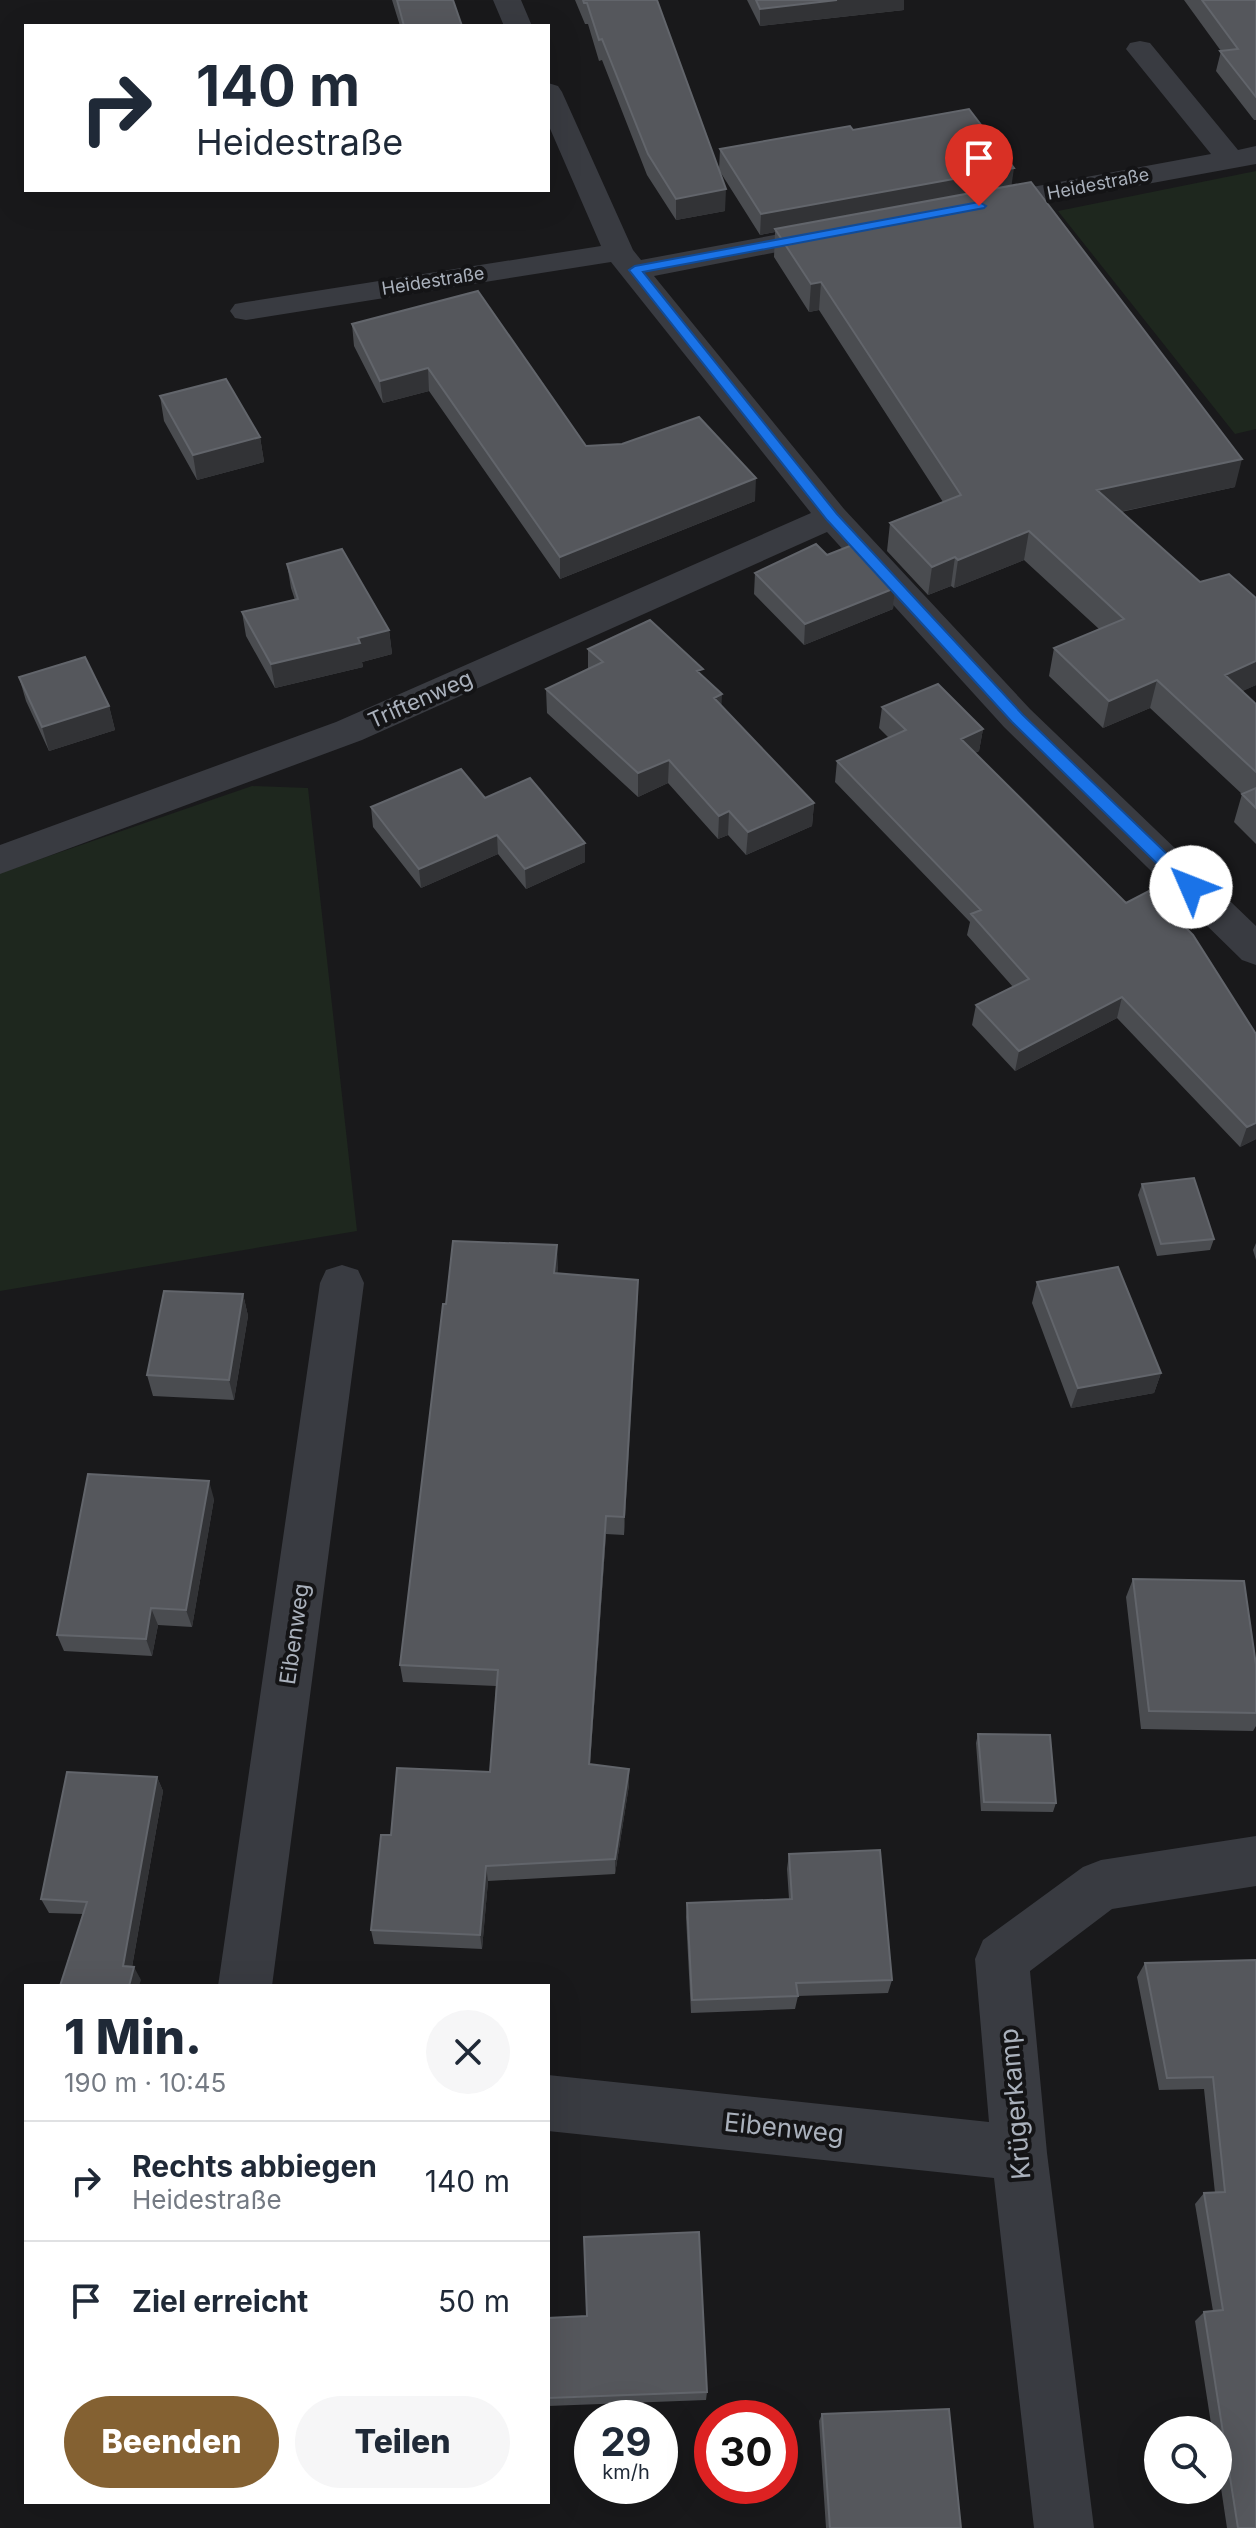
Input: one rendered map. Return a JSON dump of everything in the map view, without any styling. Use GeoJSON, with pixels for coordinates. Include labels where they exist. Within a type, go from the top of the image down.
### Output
{"type":"FeatureCollection","features":[{"type":"Feature","properties":{"kind":"street"},"geometry":{"type":"LineString","coordinates":[[507,0],[517,24]]}},
{"type":"Feature","properties":{"kind":"street","name":"Heidestraße"},"geometry":{"type":"LineString","coordinates":[[1140,49],[1243,157]]}},
{"type":"Feature","properties":{"kind":"street"},"geometry":{"type":"LineString","coordinates":[[550,96],[627,261],[832,517],[1017,718],[1256,950]]}},
{"type":"Feature","properties":{"kind":"street","name":"Heidestraße"},"geometry":{"type":"LineString","coordinates":[[948,212],[1243,157]]}},
{"type":"Feature","properties":{"kind":"street","name":"Heidestraße"},"geometry":{"type":"LineString","coordinates":[[246,311],[854,229]]}},
{"type":"Feature","properties":{"kind":"street","name":"Triftenweg"},"geometry":{"type":"LineString","coordinates":[[0,860],[349,731],[832,517]]}},
{"type":"Feature","properties":{"kind":"street","name":"Eibenweg"},"geometry":{"type":"LineString","coordinates":[[245,1984],[342,1283]]}},
{"type":"Feature","properties":{"kind":"street","name":"Krügerkamp"},"geometry":{"type":"LineString","coordinates":[[1064,2528],[1019,2153],[1002,1959],[1101,1885],[1256,1861]]}},
{"type":"Feature","properties":{"kind":"street","name":"Eibenweg"},"geometry":{"type":"LineString","coordinates":[[550,2103],[1019,2153]]}},
{"type":"Feature","properties":{"kind":"shaded area"},"geometry":{"type":"Polygon","coordinates":[[[1256,171],[1256,429],[1235,434],[1058,211],[1256,171]]]}},
{"type":"Feature","properties":{"kind":"shaded area"},"geometry":{"type":"Polygon","coordinates":[[[252,786],[308,788],[357,1231],[0,1291],[0,873],[252,786]]]}},
{"type":"Feature","properties":{"kind":"building"},"geometry":{"type":"Polygon","coordinates":[[[397,0],[453,0],[461,24],[403,24],[397,0]]]}},
{"type":"Feature","properties":{"kind":"building"},"geometry":{"type":"Polygon","coordinates":[[[583,0],[657,0],[726,189],[676,199],[648,154],[602,39],[599,40],[587,3],[583,0]]]}},
{"type":"Feature","properties":{"kind":"building"},"geometry":{"type":"Polygon","coordinates":[[[756,0],[837,0],[760,9],[756,0]]]}},
{"type":"Feature","properties":{"kind":"building"},"geometry":{"type":"Polygon","coordinates":[[[1202,0],[1256,0],[1256,97],[1220,51],[1238,49],[1202,0]]]}},
{"type":"Feature","properties":{"kind":"building"},"geometry":{"type":"Polygon","coordinates":[[[969,109],[1014,168],[761,214],[720,149],[850,126],[853,130],[969,109]]]}},
{"type":"Feature","properties":{"kind":"building"},"geometry":{"type":"Polygon","coordinates":[[[1031,182],[1242,459],[1097,490],[1200,582],[1229,574],[1256,598],[1256,661],[1225,675],[1256,704],[1256,772],[1157,680],[1109,701],[1054,648],[1124,619],[1029,531],[958,560],[955,557],[932,567],[890,523],[961,495],[821,282],[811,284],[775,229],[1031,182]]]}},
{"type":"Feature","properties":{"kind":"building"},"geometry":{"type":"Polygon","coordinates":[[[478,291],[586,446],[622,444],[699,417],[756,478],[560,557],[428,368],[380,381],[352,324],[478,291]]]}},
{"type":"Feature","properties":{"kind":"building"},"geometry":{"type":"Polygon","coordinates":[[[226,379],[260,437],[193,455],[160,396],[226,379]]]}},
{"type":"Feature","properties":{"kind":"building"},"geometry":{"type":"Polygon","coordinates":[[[816,544],[827,555],[855,544],[895,588],[805,624],[755,573],[816,544]]]}},
{"type":"Feature","properties":{"kind":"building"},"geometry":{"type":"Polygon","coordinates":[[[342,549],[389,630],[358,638],[360,643],[271,664],[242,612],[298,599],[287,564],[342,549]]]}},
{"type":"Feature","properties":{"kind":"building"},"geometry":{"type":"Polygon","coordinates":[[[650,620],[703,669],[697,671],[722,694],[714,698],[814,803],[748,832],[729,811],[719,816],[669,760],[638,773],[546,689],[603,662],[588,649],[650,620]]]}},
{"type":"Feature","properties":{"kind":"building"},"geometry":{"type":"Polygon","coordinates":[[[85,657],[109,706],[42,727],[19,677],[85,657]]]}},
{"type":"Feature","properties":{"kind":"building"},"geometry":{"type":"Polygon","coordinates":[[[938,684],[983,729],[961,739],[1126,903],[1149,891],[1193,935],[1256,1034],[1256,1123],[1247,1127],[1122,997],[1019,1051],[976,1005],[1029,979],[971,914],[981,910],[837,761],[906,730],[882,707],[938,684]]]}},
{"type":"Feature","properties":{"kind":"building"},"geometry":{"type":"Polygon","coordinates":[[[461,769],[485,798],[530,778],[585,843],[525,869],[497,835],[419,869],[371,807],[461,769]]]}},
{"type":"Feature","properties":{"kind":"building"},"geometry":{"type":"Polygon","coordinates":[[[1256,788],[1256,808],[1242,794],[1256,788]]]}},
{"type":"Feature","properties":{"kind":"building"},"geometry":{"type":"Polygon","coordinates":[[[1194,1178],[1214,1239],[1161,1244],[1142,1184],[1194,1178]]]}},
{"type":"Feature","properties":{"kind":"building"},"geometry":{"type":"Polygon","coordinates":[[[453,1241],[557,1245],[554,1273],[638,1280],[624,1517],[606,1516],[589,1764],[629,1769],[615,1859],[486,1866],[480,1935],[371,1930],[381,1835],[391,1835],[397,1768],[490,1772],[498,1670],[400,1665],[453,1241]]]}},
{"type":"Feature","properties":{"kind":"building"},"geometry":{"type":"Polygon","coordinates":[[[1118,1267],[1161,1373],[1078,1388],[1037,1282],[1118,1267]]]}},
{"type":"Feature","properties":{"kind":"building"},"geometry":{"type":"Polygon","coordinates":[[[164,1291],[243,1294],[229,1380],[147,1375],[164,1291]]]}},
{"type":"Feature","properties":{"kind":"building"},"geometry":{"type":"Polygon","coordinates":[[[88,1474],[209,1481],[186,1610],[151,1608],[146,1639],[57,1635],[88,1474]]]}},
{"type":"Feature","properties":{"kind":"building"},"geometry":{"type":"Polygon","coordinates":[[[1133,1579],[1244,1581],[1256,1665],[1256,1713],[1149,1711],[1133,1579]]]}},
{"type":"Feature","properties":{"kind":"building"},"geometry":{"type":"Polygon","coordinates":[[[978,1734],[1050,1735],[1056,1803],[984,1802],[978,1734]]]}},
{"type":"Feature","properties":{"kind":"building"},"geometry":{"type":"Polygon","coordinates":[[[67,1772],[157,1777],[123,1966],[134,1967],[130,1984],[61,1984],[87,1902],[41,1899],[67,1772]]]}},
{"type":"Feature","properties":{"kind":"building"},"geometry":{"type":"Polygon","coordinates":[[[880,1850],[892,1980],[796,1983],[798,1996],[692,2000],[687,1903],[792,1899],[789,1854],[880,1850]]]}},
{"type":"Feature","properties":{"kind":"building"},"geometry":{"type":"Polygon","coordinates":[[[1256,1960],[1256,2528],[1238,2528],[1232,2490],[1232,2416],[1220,2416],[1204,2312],[1223,2310],[1204,2193],[1225,2192],[1213,2077],[1167,2078],[1145,1963],[1256,1960]]]}},
{"type":"Feature","properties":{"kind":"building"},"geometry":{"type":"Polygon","coordinates":[[[699,2232],[707,2392],[550,2398],[550,2318],[587,2316],[584,2237],[699,2232]]]}},
{"type":"Feature","properties":{"kind":"building"},"geometry":{"type":"Polygon","coordinates":[[[949,2409],[961,2528],[830,2528],[822,2414],[949,2409]]]}},
{"type":"Feature","properties":{"kind":"route"},"geometry":{"type":"LineString","coordinates":[[979,206],[635,270],[832,517],[1017,718],[1191,887]]}}]}
